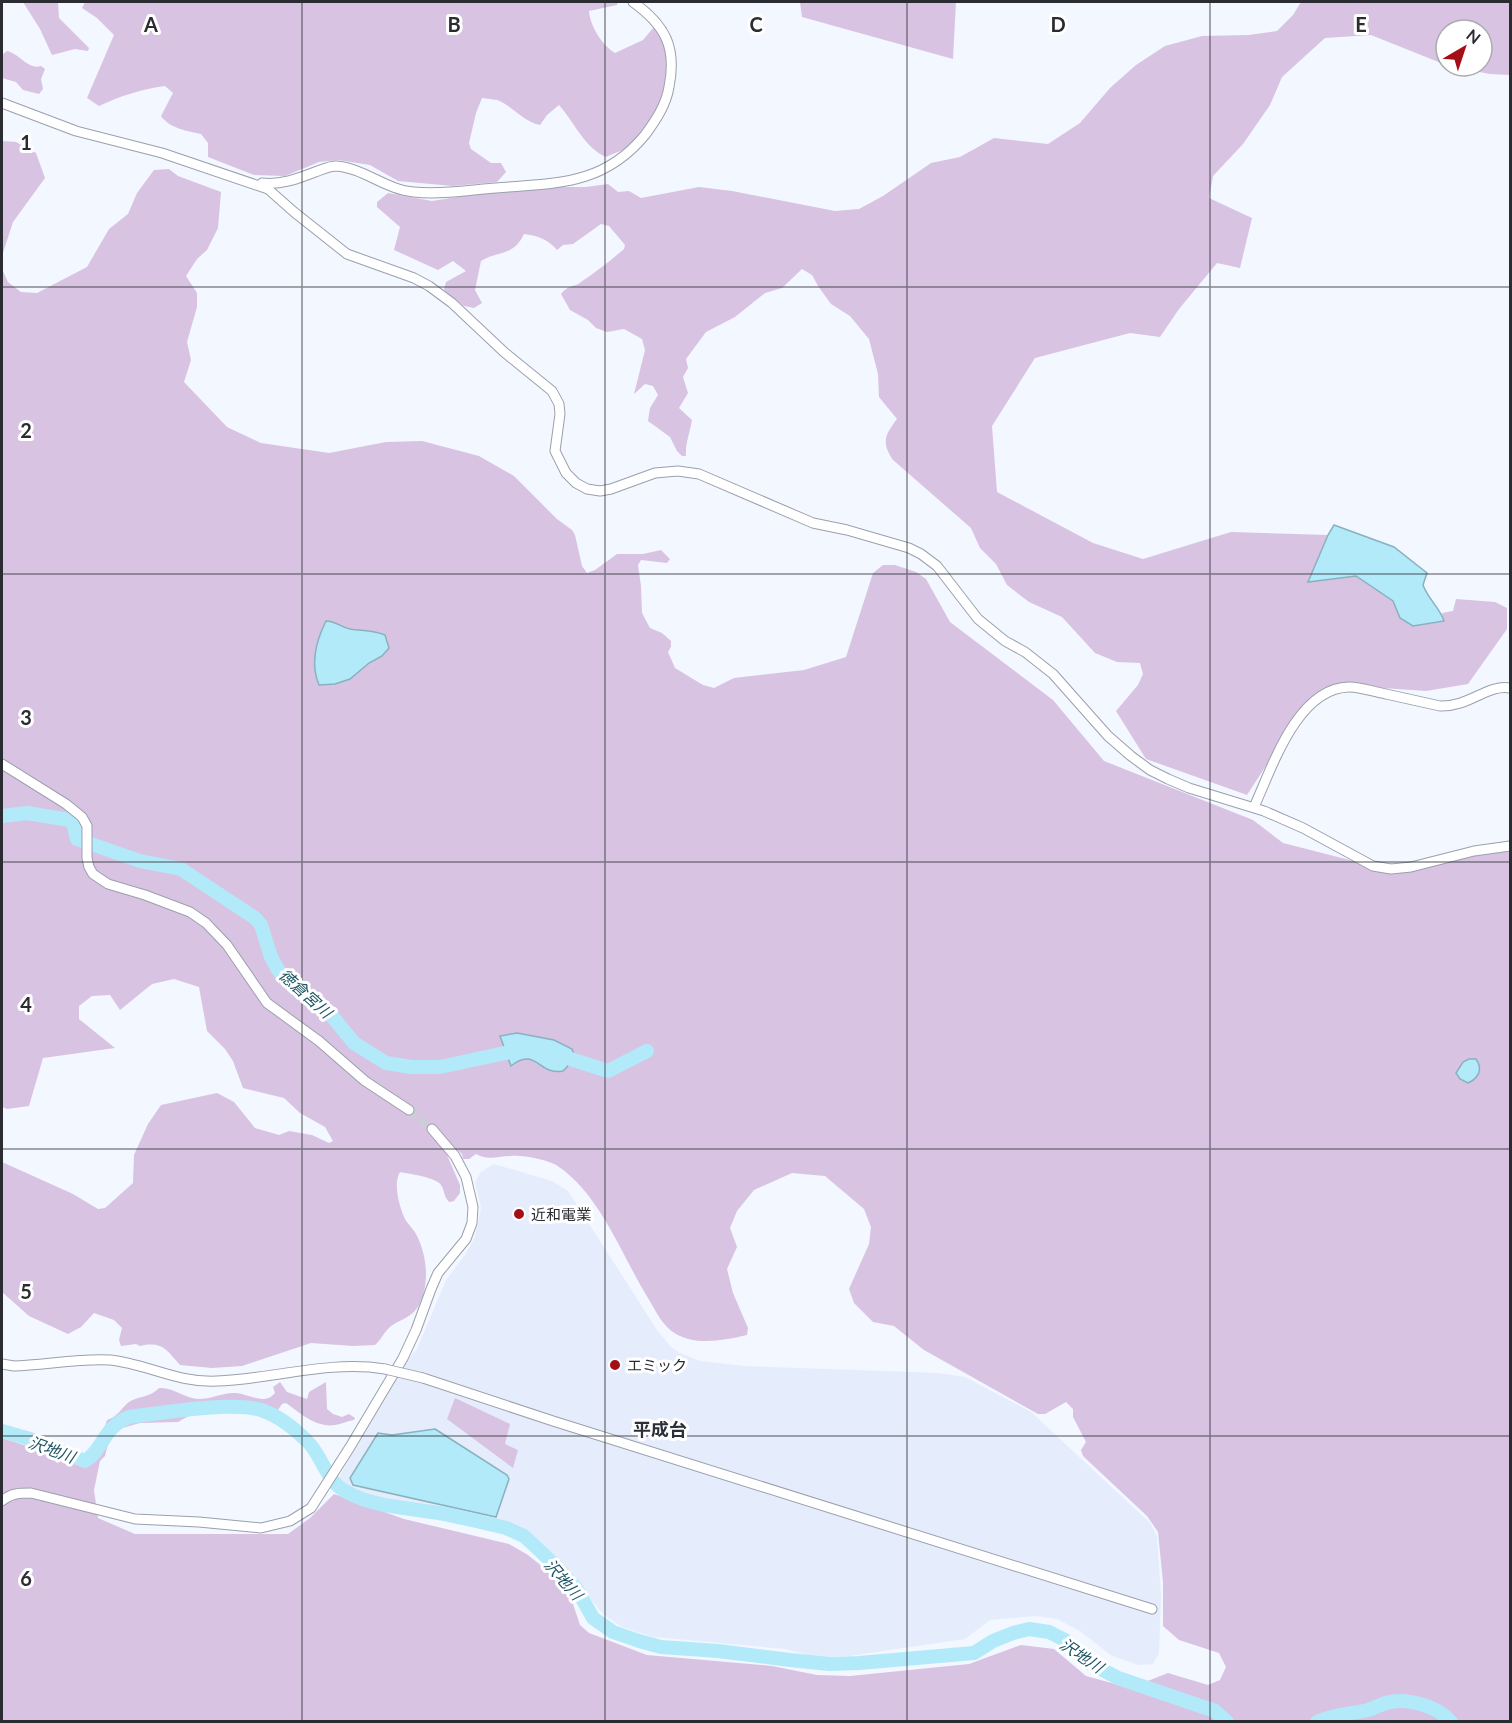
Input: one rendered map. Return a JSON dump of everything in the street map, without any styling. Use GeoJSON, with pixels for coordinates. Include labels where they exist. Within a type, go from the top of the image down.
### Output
{"type":"FeatureCollection","features":[{"type":"Feature","properties":{"kind":"street"},"geometry":{"type":"LineString","coordinates":[[246,181],[275,184],[334,166],[361,173],[394,189],[439,193],[570,182],[595,174],[635,147],[663,108],[668,93],[672,52],[666,37],[649,14],[633,2]]}},
{"type":"Feature","properties":{"kind":"street"},"geometry":{"type":"LineString","coordinates":[[2,103],[76,131],[162,153],[268,189],[310,226],[348,254],[414,278],[429,286],[452,303],[521,367],[552,391],[559,404],[560,414],[555,451],[566,473],[576,483],[587,489],[611,489],[655,473],[678,471],[699,474],[813,523],[909,548],[937,566],[978,619],[1053,674],[1108,736],[1150,770],[1179,783],[1254,807],[1303,828],[1373,866],[1390,869],[1411,867],[1474,850],[1510,846]]}},
{"type":"Feature","properties":{"kind":"street"},"geometry":{"type":"LineString","coordinates":[[1254,807],[1299,715],[1310,703],[1321,696],[1334,690],[1350,687],[1440,706],[1452,706],[1467,702],[1491,689],[1507,688],[1510,679]]}},
{"type":"Feature","properties":{"kind":"street"},"geometry":{"type":"LineString","coordinates":[[2,764],[66,804],[82,817],[87,826],[88,867],[93,874],[108,884],[190,912],[206,923],[227,945],[267,1003],[319,1041],[372,1087],[409,1110]]}},
{"type":"Feature","properties":{"kind":"street"},"geometry":{"type":"LineString","coordinates":[[2,1501],[16,1493],[31,1493],[135,1519],[261,1528],[282,1524],[311,1508],[350,1447],[412,1341],[438,1274],[466,1239],[472,1223],[473,1207],[466,1177],[455,1156],[432,1129]]}},
{"type":"Feature","properties":{"kind":"street"},"geometry":{"type":"LineString","coordinates":[[2,1364],[14,1366],[110,1360],[184,1380],[202,1381],[243,1379],[333,1366],[359,1365],[385,1369],[423,1378],[1152,1610]]}},
{"type":"Feature","properties":{"kind":"shaded area"},"geometry":{"type":"Polygon","coordinates":[[[23,2],[58,2],[59,18],[89,48],[88,51],[75,49],[52,55],[40,29],[23,2]]]}},
{"type":"Feature","properties":{"kind":"shaded area"},"geometry":{"type":"Polygon","coordinates":[[[85,2],[618,2],[617,5],[589,11],[594,29],[601,40],[615,53],[643,40],[654,27],[664,43],[668,69],[662,97],[641,136],[632,145],[606,157],[598,153],[586,141],[559,105],[547,115],[540,125],[497,100],[482,98],[469,143],[471,149],[491,163],[501,163],[506,172],[497,182],[453,186],[398,181],[370,165],[338,160],[319,162],[285,176],[254,175],[208,157],[208,143],[201,134],[179,128],[164,120],[161,116],[173,93],[165,86],[131,93],[99,106],[87,98],[114,35],[97,18],[82,8],[85,2]]]}},
{"type":"Feature","properties":{"kind":"shaded area"},"geometry":{"type":"Polygon","coordinates":[[[800,2],[956,2],[953,59],[802,17],[800,2]]]}},
{"type":"Feature","properties":{"kind":"shaded area"},"geometry":{"type":"Polygon","coordinates":[[[1301,2],[1510,2],[1510,75],[1494,74],[1494,18],[1434,18],[1434,60],[1371,35],[1325,38],[1282,77],[1270,105],[1243,144],[1213,176],[1209,198],[1252,218],[1240,268],[1217,263],[1179,309],[1160,337],[1130,333],[1035,358],[992,426],[997,492],[1093,543],[1143,559],[1231,532],[1328,535],[1309,581],[1356,576],[1393,601],[1443,621],[1442,613],[1453,611],[1456,599],[1495,602],[1507,608],[1507,629],[1468,684],[1426,691],[1350,687],[1334,690],[1299,715],[1247,795],[1146,759],[1116,711],[1138,685],[1143,674],[1140,663],[1117,662],[1095,653],[1062,617],[1029,602],[1007,585],[996,564],[980,548],[971,528],[893,460],[887,448],[886,439],[897,419],[879,397],[878,374],[869,339],[850,316],[831,304],[812,275],[802,269],[782,288],[765,293],[735,317],[706,332],[686,359],[688,368],[683,377],[688,393],[679,408],[692,420],[686,456],[682,456],[670,437],[648,421],[650,408],[658,395],[653,386],[645,384],[634,394],[645,350],[642,339],[624,329],[607,332],[596,328],[588,320],[570,310],[561,294],[567,288],[579,284],[624,249],[625,245],[609,226],[601,224],[573,244],[563,245],[557,250],[542,239],[524,234],[510,250],[481,261],[475,290],[482,303],[474,308],[464,306],[444,290],[446,282],[466,271],[453,261],[438,270],[394,250],[400,227],[377,207],[377,202],[388,193],[432,201],[482,193],[608,184],[618,192],[629,191],[641,198],[699,187],[835,211],[859,209],[883,196],[931,163],[960,157],[994,138],[1048,144],[1080,123],[1110,88],[1136,65],[1165,46],[1202,36],[1249,35],[1277,31],[1293,15],[1301,2]]]}},
{"type":"Feature","properties":{"kind":"shaded area"},"geometry":{"type":"Polygon","coordinates":[[[7,51],[32,66],[41,66],[45,69],[41,79],[43,89],[39,94],[23,90],[16,82],[2,78],[2,55],[7,51]]]}},
{"type":"Feature","properties":{"kind":"shaded area"},"geometry":{"type":"Polygon","coordinates":[[[2,141],[16,142],[36,153],[45,178],[13,222],[2,256],[2,141]]]}},
{"type":"Feature","properties":{"kind":"shaded area"},"geometry":{"type":"Polygon","coordinates":[[[169,169],[178,176],[221,192],[218,228],[207,250],[197,259],[186,276],[197,293],[197,307],[187,342],[191,360],[184,382],[227,427],[261,443],[329,453],[386,442],[422,441],[479,456],[514,476],[557,519],[572,530],[582,566],[587,573],[617,554],[643,554],[661,550],[670,559],[667,563],[641,560],[638,565],[642,613],[650,628],[662,633],[671,641],[668,652],[675,668],[703,685],[714,688],[734,678],[804,670],[846,657],[873,573],[883,565],[895,565],[916,572],[926,579],[950,622],[1053,700],[1104,761],[1253,820],[1283,843],[1377,867],[1411,867],[1474,851],[1510,849],[1510,1721],[2,1721],[2,1438],[80,1465],[91,1463],[106,1443],[108,1444],[105,1456],[100,1461],[94,1490],[98,1518],[135,1534],[288,1534],[310,1518],[334,1494],[404,1519],[509,1544],[544,1568],[571,1598],[580,1625],[589,1633],[647,1655],[772,1666],[817,1675],[850,1676],[969,1664],[1021,1645],[1054,1649],[1086,1676],[1130,1688],[1168,1673],[1208,1685],[1220,1680],[1226,1667],[1219,1653],[1179,1640],[1163,1626],[1163,1582],[1158,1532],[1147,1516],[1083,1456],[1081,1450],[1086,1442],[1073,1417],[1073,1409],[1066,1402],[1045,1414],[1038,1414],[924,1350],[894,1326],[873,1322],[854,1303],[849,1289],[869,1244],[871,1227],[864,1209],[825,1176],[792,1173],[754,1190],[737,1211],[730,1228],[737,1247],[727,1269],[733,1293],[748,1328],[747,1335],[720,1340],[702,1341],[684,1338],[663,1323],[599,1210],[574,1179],[555,1164],[522,1156],[489,1158],[476,1154],[469,1159],[463,1159],[462,1154],[457,1150],[447,1155],[460,1185],[460,1193],[454,1201],[449,1202],[438,1182],[400,1172],[397,1182],[398,1194],[405,1220],[416,1233],[423,1252],[426,1270],[425,1288],[416,1309],[390,1327],[375,1345],[311,1343],[242,1366],[212,1368],[180,1365],[159,1346],[136,1344],[121,1346],[119,1340],[122,1328],[114,1320],[94,1313],[81,1327],[68,1334],[29,1316],[2,1292],[2,1162],[73,1194],[98,1209],[105,1208],[133,1183],[134,1155],[148,1124],[161,1105],[217,1093],[234,1102],[255,1128],[279,1135],[289,1131],[312,1135],[329,1143],[333,1141],[325,1127],[300,1113],[284,1098],[243,1088],[233,1061],[225,1049],[207,1031],[199,987],[174,979],[152,984],[120,1010],[110,995],[92,996],[79,1006],[79,1019],[115,1048],[43,1058],[29,1106],[7,1109],[2,1107],[2,269],[8,282],[21,292],[37,293],[87,267],[109,229],[128,214],[137,193],[154,170],[169,169]]]}},
{"type":"Feature","properties":{"kind":"shaded area"},"geometry":{"type":"Polygon","coordinates":[[[494,1164],[552,1181],[568,1191],[657,1330],[671,1347],[680,1353],[700,1361],[744,1366],[939,1373],[965,1377],[1031,1412],[1150,1523],[1157,1536],[1161,1596],[1159,1653],[1153,1664],[1139,1665],[1112,1656],[1080,1631],[1057,1619],[1035,1616],[990,1620],[965,1639],[849,1656],[815,1657],[785,1649],[653,1637],[622,1627],[603,1614],[530,1532],[502,1523],[350,1491],[343,1486],[338,1479],[385,1396],[407,1360],[417,1349],[446,1280],[475,1237],[481,1208],[475,1182],[481,1172],[494,1164]]]}},
{"type":"Feature","properties":{"kind":"shaded area"},"geometry":{"type":"Polygon","coordinates":[[[280,1382],[287,1392],[307,1399],[309,1392],[326,1382],[327,1409],[342,1417],[349,1414],[355,1418],[340,1424],[328,1425],[309,1419],[286,1403],[282,1404],[276,1413],[246,1403],[224,1405],[207,1412],[192,1414],[178,1422],[140,1423],[119,1429],[110,1436],[103,1432],[107,1420],[117,1415],[129,1402],[159,1388],[170,1389],[194,1398],[204,1399],[236,1393],[266,1399],[275,1393],[273,1387],[280,1382]]]}},
{"type":"Feature","properties":{"kind":"shaded area"},"geometry":{"type":"Polygon","coordinates":[[[455,1398],[510,1424],[505,1444],[518,1450],[513,1468],[447,1419],[455,1398]]]}},
{"type":"Feature","properties":{"kind":"water"},"geometry":{"type":"Polygon","coordinates":[[[1334,525],[1394,547],[1427,573],[1423,585],[1444,621],[1413,626],[1400,618],[1393,601],[1356,576],[1308,582],[1334,525]]]}},
{"type":"Feature","properties":{"kind":"water"},"geometry":{"type":"Polygon","coordinates":[[[326,621],[350,629],[385,635],[389,648],[382,656],[369,663],[350,679],[335,684],[319,685],[315,669],[315,653],[326,621]]]}},
{"type":"Feature","properties":{"kind":"water"},"geometry":{"type":"Polygon","coordinates":[[[517,1033],[554,1040],[572,1049],[574,1054],[563,1071],[548,1070],[526,1059],[511,1066],[500,1036],[517,1033]]]}},
{"type":"Feature","properties":{"kind":"water"},"geometry":{"type":"Polygon","coordinates":[[[1476,1059],[1479,1070],[1475,1079],[1468,1083],[1460,1079],[1456,1073],[1463,1062],[1476,1059]]]}},
{"type":"Feature","properties":{"kind":"water"},"geometry":{"type":"Polygon","coordinates":[[[435,1429],[507,1475],[509,1479],[496,1517],[353,1485],[350,1478],[378,1433],[392,1435],[435,1429]]]}},
{"type":"Feature","properties":{"kind":"waterway","name":"徳倉宮川"},"geometry":{"type":"LineString","coordinates":[[2,816],[27,813],[69,820],[73,823],[77,839],[140,861],[181,869],[255,918],[261,925],[271,957],[278,970],[292,985],[332,1016],[354,1043],[386,1063],[412,1067],[440,1067],[524,1049]]}},
{"type":"Feature","properties":{"kind":"waterway","name":"徳倉宮川"},"geometry":{"type":"LineString","coordinates":[[555,1054],[608,1071],[647,1051]]}},
{"type":"Feature","properties":{"kind":"waterway","name":"沢地川"},"geometry":{"type":"LineString","coordinates":[[2,1431],[30,1439],[85,1461],[97,1450],[108,1432],[129,1417],[215,1407],[261,1410],[279,1419],[302,1436],[317,1453],[333,1481],[345,1491],[379,1504],[439,1513],[506,1528],[524,1536],[576,1588],[593,1618],[613,1632],[639,1641],[661,1647],[829,1664],[974,1653],[993,1641],[1029,1629],[1049,1632],[1065,1640],[1088,1662],[1118,1678],[1215,1711],[1227,1722]]}},
{"type":"Feature","properties":{"kind":"waterway","name":"沢地川"},"geometry":{"type":"LineString","coordinates":[[1317,1722],[1368,1710],[1394,1701],[1412,1702],[1430,1707],[1451,1722]]}},
{"type":"Feature","properties":{"kind":"tunnel"},"geometry":{"type":"LineString","coordinates":[[409,1110],[432,1129]]}},
{"type":"Feature","properties":{"kind":"place","name":"近和電業"},"geometry":{"type":"Point","coordinates":[519,1214]}},
{"type":"Feature","properties":{"kind":"place","name":"エミック"},"geometry":{"type":"Point","coordinates":[615,1365]}},
{"type":"Feature","properties":{"kind":"district","name":"平成台"},"geometry":{"type":"Point","coordinates":[660,1429]}}]}
